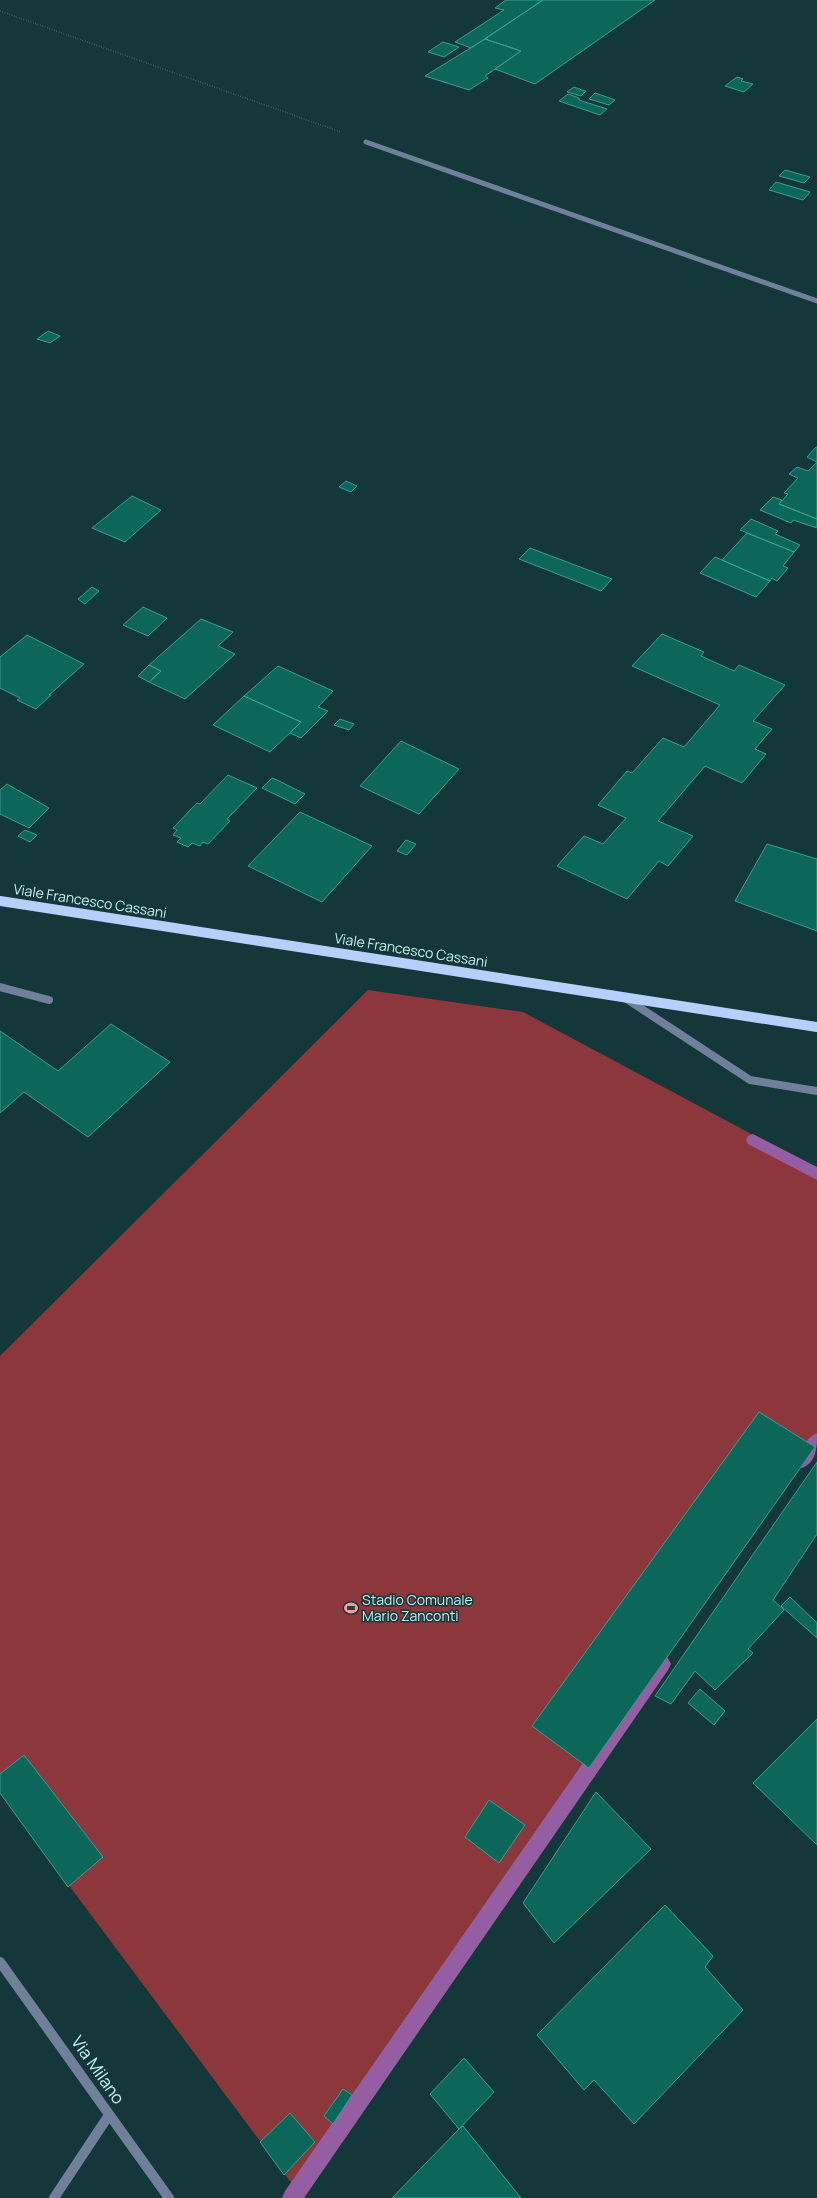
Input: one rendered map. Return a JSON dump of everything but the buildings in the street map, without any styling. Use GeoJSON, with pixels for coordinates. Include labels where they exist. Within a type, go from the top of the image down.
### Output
{"type":"FeatureCollection","features":[{"type":"Feature","properties":{"kind":"main road","name":"Viale Francesco Cassani"},"geometry":{"type":"LineString","coordinates":[[0,901],[817,1027]]}},
{"type":"Feature","properties":{"kind":"street"},"geometry":{"type":"LineString","coordinates":[[366,142],[817,301]]}},
{"type":"Feature","properties":{"kind":"street"},"geometry":{"type":"LineString","coordinates":[[0,987],[49,1000]]}},
{"type":"Feature","properties":{"kind":"street"},"geometry":{"type":"LineString","coordinates":[[623,997],[750,1080],[817,1091]]}},
{"type":"Feature","properties":{"kind":"street","name":"Via Milano"},"geometry":{"type":"LineString","coordinates":[[0,1962],[169,2198]]}},
{"type":"Feature","properties":{"kind":"street"},"geometry":{"type":"LineString","coordinates":[[54,2198],[109,2115]]}},
{"type":"Feature","properties":{"kind":"path"},"geometry":{"type":"LineString","coordinates":[[0,11],[163,67],[366,142]]}},
{"type":"Feature","properties":{"kind":"shaded area","name":"Stadio Comunale Mario Zanconti"},"geometry":{"type":"Polygon","coordinates":[[[368,990],[523,1012],[817,1169],[817,1444],[589,1768],[298,2192],[0,1793],[0,1356],[368,990]]]}},
{"type":"Feature","properties":{"kind":"waterway"},"geometry":{"type":"LineString","coordinates":[[753,1140],[817,1174]]}},
{"type":"Feature","properties":{"kind":"waterway"},"geometry":{"type":"LineString","coordinates":[[802,1461],[817,1440]]}},
{"type":"Feature","properties":{"kind":"waterway"},"geometry":{"type":"LineString","coordinates":[[292,2198],[662,1664]]}},
{"type":"Feature","properties":{"kind":"place","name":"Stadio Comunale Mario Zanconti"},"geometry":{"type":"Point","coordinates":[351,1608]}}]}
